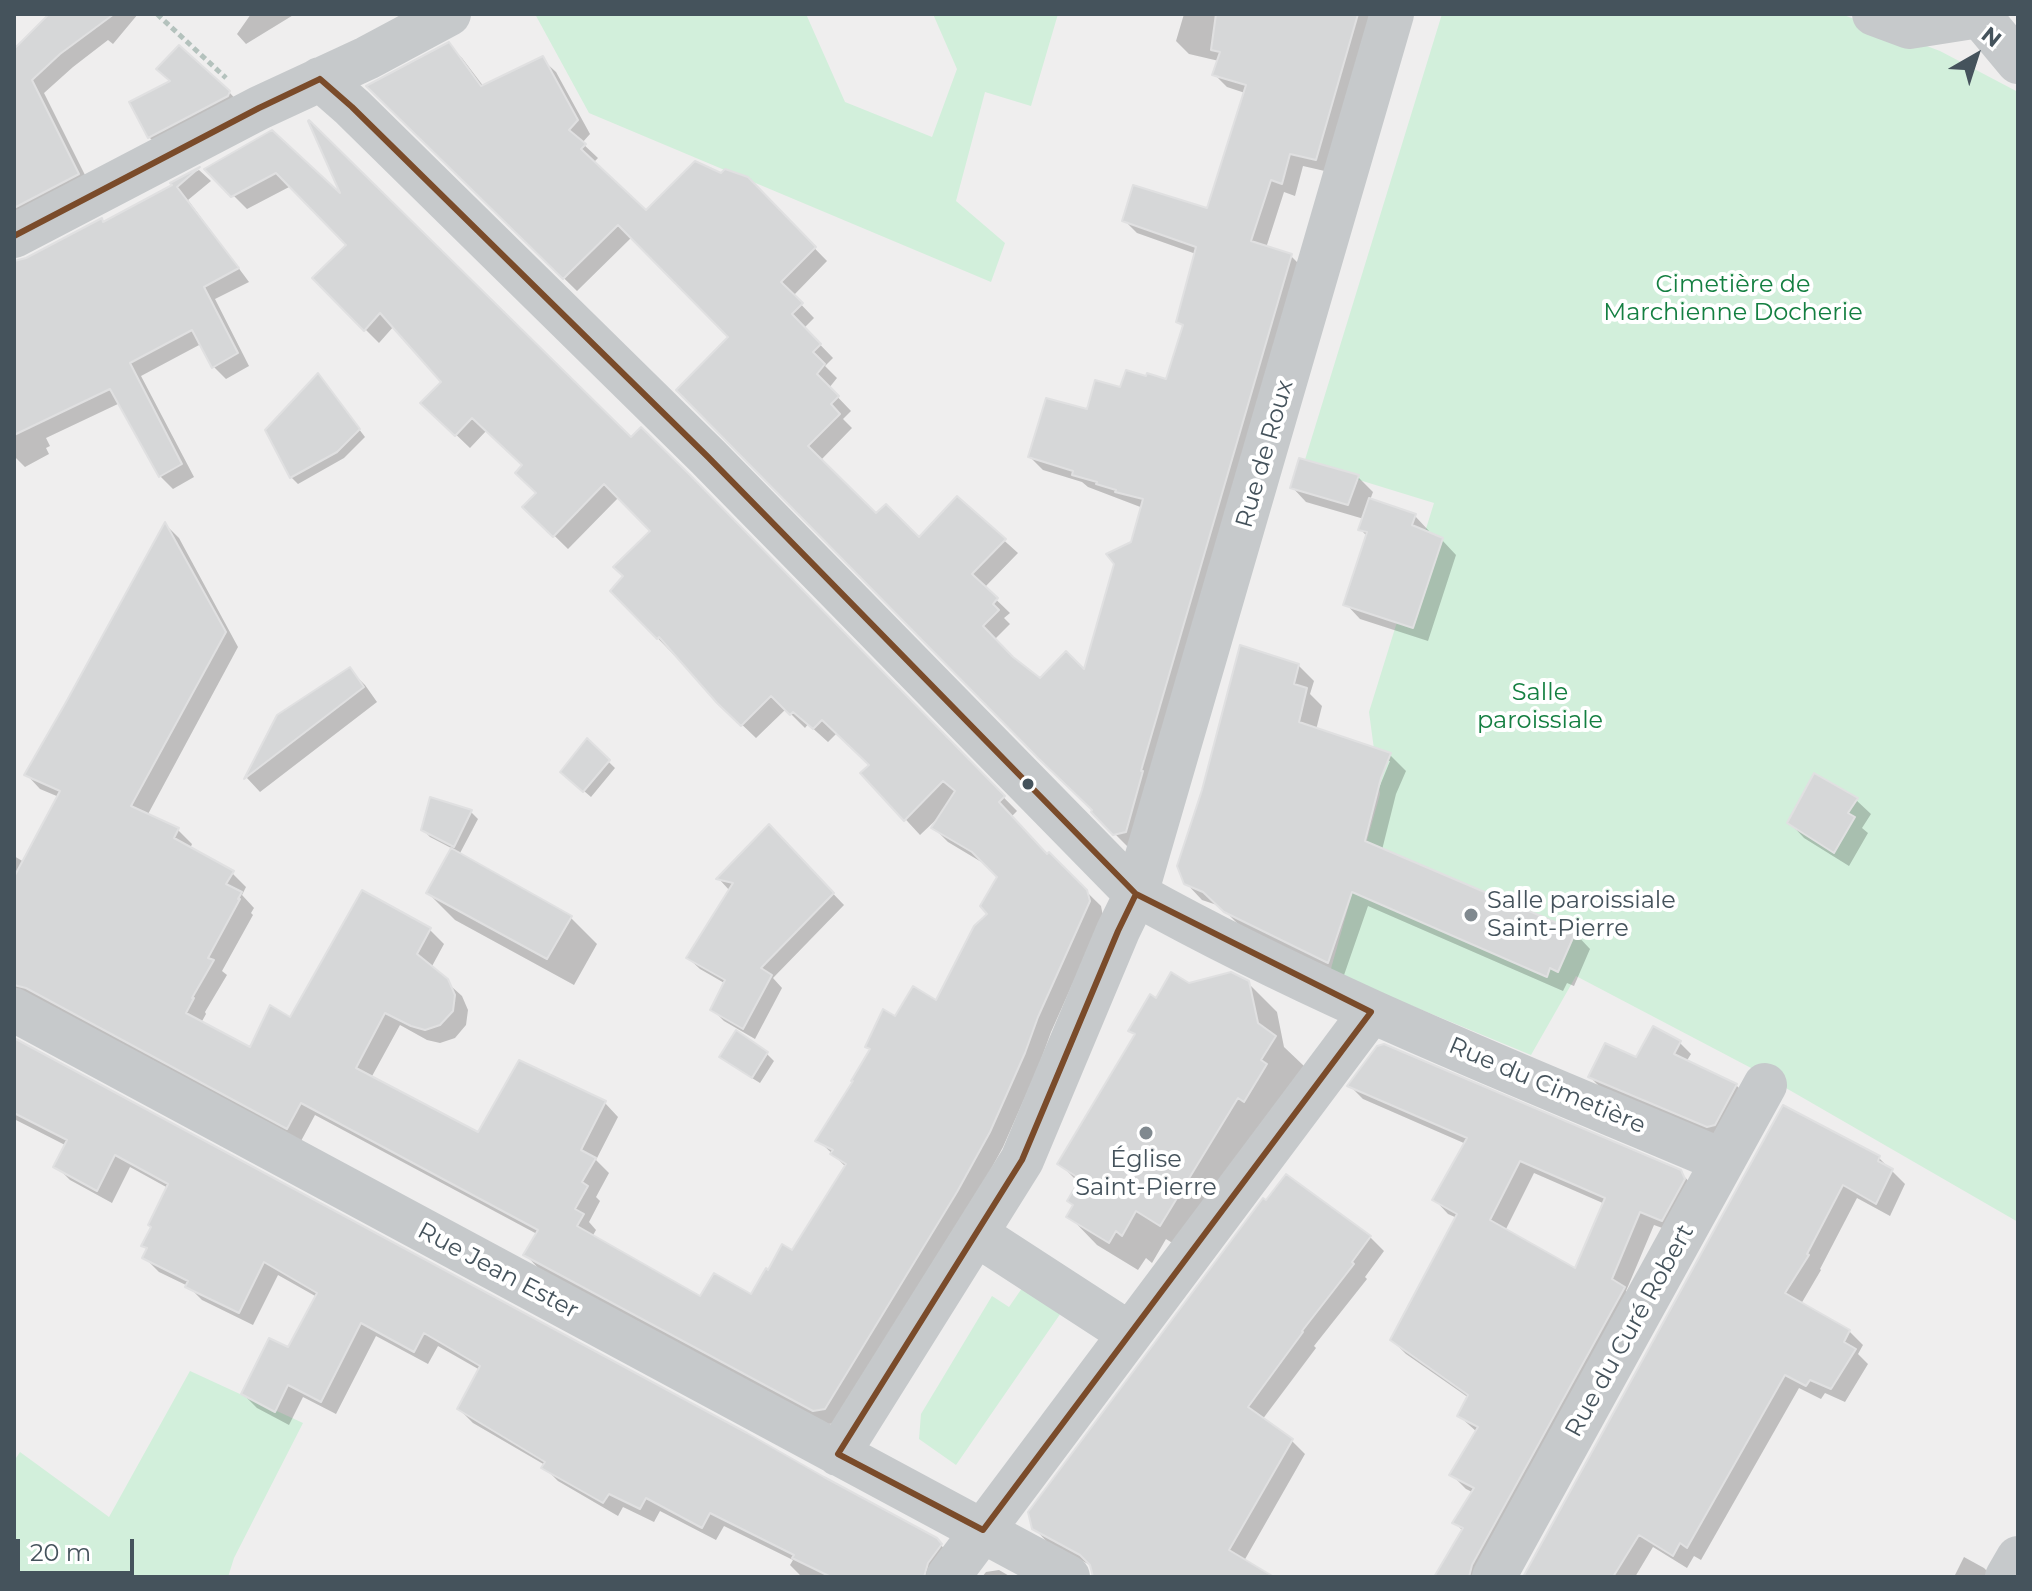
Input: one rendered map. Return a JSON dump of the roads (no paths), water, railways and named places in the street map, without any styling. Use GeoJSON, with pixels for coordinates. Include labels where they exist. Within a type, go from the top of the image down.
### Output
{"type":"FeatureCollection","features":[{"type":"Feature","properties":{"kind":"street"},"geometry":{"type":"LineString","coordinates":[[14,236],[259,108],[367,58],[449,14]]}},
{"type":"Feature","properties":{"kind":"street","name":"Rue de Roux"},"geometry":{"type":"LineString","coordinates":[[838,1454],[1022,1160],[1136,894],[1392,14]]}},
{"type":"Feature","properties":{"kind":"street"},"geometry":{"type":"LineString","coordinates":[[1874,14],[1909,27],[1978,15],[2018,62]]}},
{"type":"Feature","properties":{"kind":"street","name":"Rue du Cimetière"},"geometry":{"type":"LineString","coordinates":[[320,79],[708,457],[1136,894],[1371,1012],[1723,1161]]}},
{"type":"Feature","properties":{"kind":"street","name":"Rue Jean Ester"},"geometry":{"type":"LineString","coordinates":[[14,1010],[1068,1577]]}},
{"type":"Feature","properties":{"kind":"street"},"geometry":{"type":"LineString","coordinates":[[948,1577],[1371,1012]]}},
{"type":"Feature","properties":{"kind":"street","name":"Rue du Curé Robert"},"geometry":{"type":"LineString","coordinates":[[1494,1577],[1765,1085]]}},
{"type":"Feature","properties":{"kind":"street"},"geometry":{"type":"LineString","coordinates":[[976,1234],[1130,1334]]}},
{"type":"Feature","properties":{"kind":"street"},"geometry":{"type":"LineString","coordinates":[[2007,1577],[2018,1558]]}},
{"type":"Feature","properties":{"kind":"place","name":"Salle paroissiale Saint-Pierre"},"geometry":{"type":"Point","coordinates":[1471,915]}},
{"type":"Feature","properties":{"kind":"place","name":"Église Saint-Pierre"},"geometry":{"type":"Point","coordinates":[1146,1133]}},
{"type":"Feature","properties":{"kind":"park label","name":"Cimetière de Marchienne Docherie"},"geometry":{"type":"Point","coordinates":[1733,299]}},
{"type":"Feature","properties":{"kind":"park label","name":"Salle paroissiale"},"geometry":{"type":"Point","coordinates":[1540,707]}}]}
